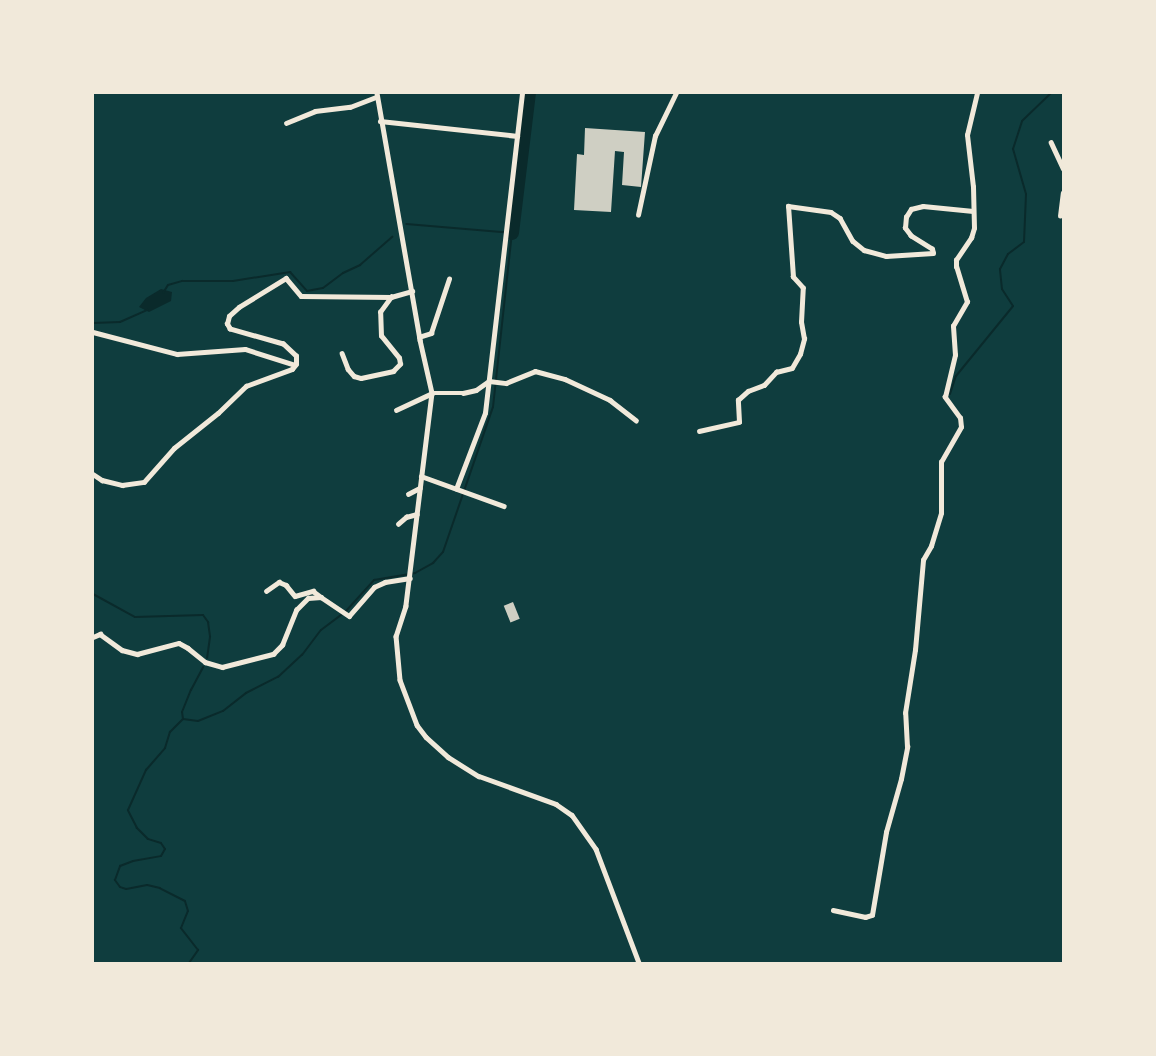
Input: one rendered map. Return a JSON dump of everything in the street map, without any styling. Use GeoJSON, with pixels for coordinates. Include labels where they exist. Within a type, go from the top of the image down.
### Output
{"type":"FeatureCollection","features":[{"type":"Feature","properties":{"kind":"street"},"geometry":{"type":"LineString","coordinates":[[457,489],[485,413],[491,382],[522,93]]}},
{"type":"Feature","properties":{"kind":"street"},"geometry":{"type":"LineString","coordinates":[[638,215],[655,135],[676,93]]}},
{"type":"Feature","properties":{"kind":"street"},"geometry":{"type":"LineString","coordinates":[[832,910],[865,917],[872,915],[886,832],[901,779],[907,747],[905,713],[915,650],[923,560],[931,546],[941,513],[941,462],[961,427],[960,418],[945,397],[955,355],[953,326],[967,302],[956,260],[971,238],[974,228],[967,135],[977,93]]}},
{"type":"Feature","properties":{"kind":"street"},"geometry":{"type":"LineString","coordinates":[[286,123],[315,111],[350,107],[377,95],[419,337],[432,393],[406,606],[396,636],[400,680],[417,724],[436,747],[460,766],[556,804],[572,815],[596,849],[639,963]]}},
{"type":"Feature","properties":{"kind":"street"},"geometry":{"type":"LineString","coordinates":[[380,121],[517,136]]}},
{"type":"Feature","properties":{"kind":"street"},"geometry":{"type":"LineString","coordinates":[[1052,142],[1063,168]]}},
{"type":"Feature","properties":{"kind":"street"},"geometry":{"type":"LineString","coordinates":[[1060,216],[1063,193]]}},
{"type":"Feature","properties":{"kind":"street"},"geometry":{"type":"LineString","coordinates":[[699,431],[739,422],[738,400],[748,391],[764,385],[776,372],[792,368],[800,354],[804,339],[801,322],[803,288],[793,277],[788,206],[831,212],[840,219],[854,241],[864,250],[886,255],[933,253],[932,249],[911,236],[905,228],[906,218],[911,209],[923,206],[974,211]]}},
{"type":"Feature","properties":{"kind":"street"},"geometry":{"type":"LineString","coordinates":[[295,365],[296,356],[283,344],[230,329],[227,324],[229,316],[286,278],[301,296],[391,297],[412,291]]}},
{"type":"Feature","properties":{"kind":"street"},"geometry":{"type":"LineString","coordinates":[[419,337],[431,333],[449,279]]}},
{"type":"Feature","properties":{"kind":"street"},"geometry":{"type":"LineString","coordinates":[[342,353],[348,369],[354,376],[361,378],[393,371],[400,364],[399,358],[381,336],[380,312],[391,297]]}},
{"type":"Feature","properties":{"kind":"street"},"geometry":{"type":"LineString","coordinates":[[93,332],[177,354],[245,349],[295,365]]}},
{"type":"Feature","properties":{"kind":"street"},"geometry":{"type":"LineString","coordinates":[[93,474],[102,480],[122,485],[144,482],[174,448],[218,413],[246,386],[295,365]]}},
{"type":"Feature","properties":{"kind":"street"},"geometry":{"type":"LineString","coordinates":[[396,410],[432,393],[463,393],[476,390],[491,382],[506,383],[536,371],[544,372],[610,400],[636,420]]}},
{"type":"Feature","properties":{"kind":"street"},"geometry":{"type":"LineString","coordinates":[[421,476],[504,506]]}},
{"type":"Feature","properties":{"kind":"street"},"geometry":{"type":"LineString","coordinates":[[408,494],[420,488]]}},
{"type":"Feature","properties":{"kind":"street"},"geometry":{"type":"LineString","coordinates":[[398,524],[406,517],[417,514]]}},
{"type":"Feature","properties":{"kind":"street"},"geometry":{"type":"LineString","coordinates":[[266,591],[279,582],[286,585],[296,596],[313,591],[345,616],[354,612],[374,587],[385,582],[410,577]]}},
{"type":"Feature","properties":{"kind":"street"},"geometry":{"type":"LineString","coordinates":[[93,636],[100,634],[122,650],[137,654],[179,643],[189,648],[205,662],[222,667],[273,654],[282,645],[302,602],[308,598],[321,597]]}},
{"type":"Feature","properties":{"kind":"water"},"geometry":{"type":"Polygon","coordinates":[[[161,289],[172,292],[171,301],[149,312],[139,307],[146,298],[161,289]]]}},
{"type":"Feature","properties":{"kind":"building"},"geometry":{"type":"Polygon","coordinates":[[[585,128],[645,132],[641,187],[622,185],[624,152],[615,151],[611,212],[574,210],[577,154],[584,155],[585,128]]]}},
{"type":"Feature","properties":{"kind":"building"},"geometry":{"type":"Polygon","coordinates":[[[513,602],[520,619],[510,622],[504,606],[513,602]]]}},
{"type":"Feature","properties":{"kind":"waterway"},"geometry":{"type":"LineString","coordinates":[[512,233],[529,93]]}},
{"type":"Feature","properties":{"kind":"waterway"},"geometry":{"type":"LineString","coordinates":[[950,394],[956,376],[1013,306],[1002,289],[1000,269],[1008,254],[1024,242],[1026,194],[1013,149],[1022,121],[1051,93]]}},
{"type":"Feature","properties":{"kind":"waterway"},"geometry":{"type":"LineString","coordinates":[[183,719],[198,721],[223,711],[246,693],[278,677],[302,655],[321,630],[346,611],[374,580],[415,573],[433,563],[443,552],[493,407],[512,233],[406,224]]}},
{"type":"Feature","properties":{"kind":"waterway"},"geometry":{"type":"LineString","coordinates":[[163,293],[168,285],[182,281],[233,281],[290,272],[307,291],[323,288],[343,273],[360,265],[392,237]]}},
{"type":"Feature","properties":{"kind":"waterway"},"geometry":{"type":"LineString","coordinates":[[93,323],[120,322],[147,310]]}},
{"type":"Feature","properties":{"kind":"waterway"},"geometry":{"type":"LineString","coordinates":[[93,594],[135,617],[203,615],[208,622],[210,637],[207,658]]}},
{"type":"Feature","properties":{"kind":"waterway"},"geometry":{"type":"LineString","coordinates":[[189,963],[198,950],[181,928],[188,911],[185,901],[160,888],[147,885],[126,889],[120,887],[115,880],[120,866],[161,856],[165,849],[161,843],[148,839],[137,828],[128,810],[146,770],[165,748],[170,732],[183,719],[182,712],[203,667]]}}]}
